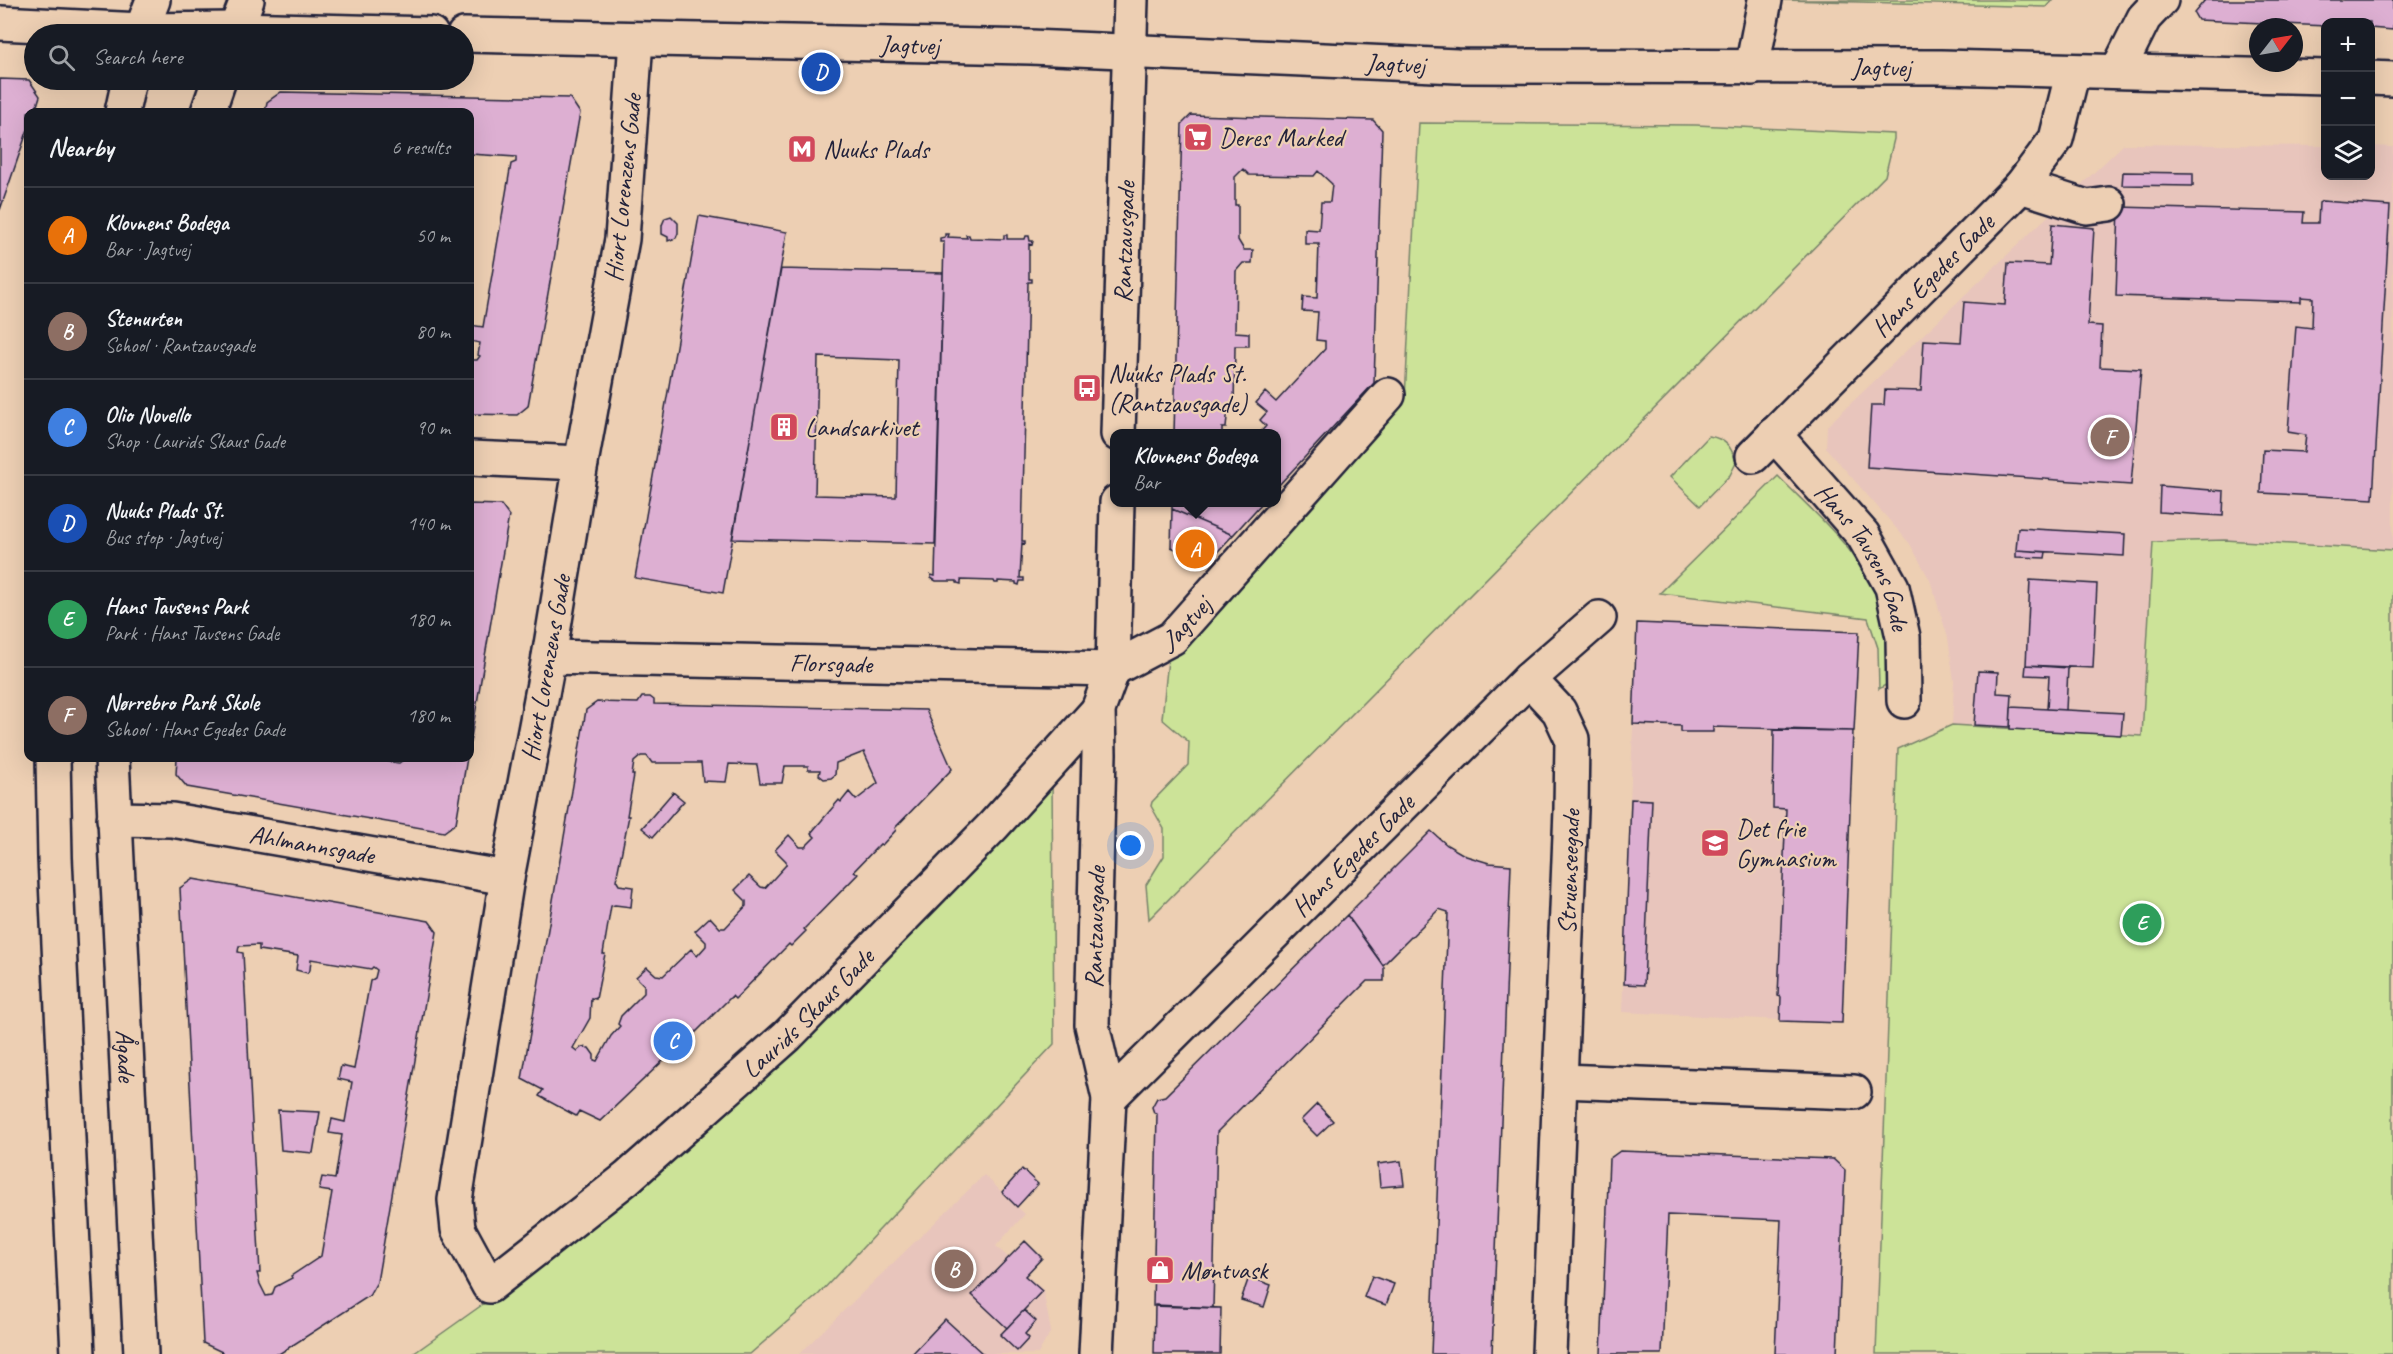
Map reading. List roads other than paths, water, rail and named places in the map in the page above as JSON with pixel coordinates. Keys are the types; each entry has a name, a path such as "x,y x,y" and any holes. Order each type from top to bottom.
{"street":[{"path":"144,24 153,0"},
{"name":"Rantzausgade","path":"1118,429 1131,0"},
{"path":"1752,68 1765,0"},
{"path":"2118,70 2144,18 2161,0"},
{"path":"212,24 239,21 283,24"},
{"path":"0,23 24,25"},
{"name":"Jagtvej","path":"474,35 1129,50 1456,66 1941,67 2321,77"},
{"name":"Hiort Lorenzens Gade","path":"489,1286 458,1228 455,1200 507,878 549,657 581,463 622,239 636,40"},
{"name":"Hans Egedes Gade","path":"1763,445 2021,186 2056,139 2073,71"},
{"path":"2375,78 2393,79"},
{"path":"124,108 127,90"},
{"path":"209,108 216,90"},
{"path":"2021,186 2087,207 2109,204"},
{"name":"Jagtvej","path":"1113,669 1172,638 1388,395"},
{"name":"Hans Tavsens Gade","path":"1763,445 1863,535 1892,587 1903,637 1904,702"},
{"path":"474,458 581,463"},
{"name":"Rantzausgade","path":"1096,1354 1109,1098 1092,1025 1099,754 1098,710 1113,669 1117,507"},
{"name":"Hans Egedes Gade","path":"1109,1098 1529,679 1599,618"},
{"name":"Florsgade","path":"549,657 1113,669"},
{"name":"Struenseegade","path":"1529,679 1559,711 1572,739 1572,810 1549,1354"},
{"name":"Laurids Skaus Gade","path":"489,1286 627,1178 787,1036 993,826 1098,710"},
{"path":"53,762 55,870 78,1354"},
{"name":"Ågade","path":"112,762 141,1354"},
{"name":"Ahlmannsgade","path":"114,819 172,820 507,878"},
{"path":"1561,1081 1854,1092"}],"place":[{"name":"Nuuks Plads St.","path":"821,72"},
{"name":"Deres Marked","path":"1198,137"},
{"name":"Nuuks Plads","path":"802,149"},
{"name":"Nuuks Plads St. (Rantzausgade)","path":"1087,388"},
{"name":"Landsarkivet","path":"784,427"},
{"name":"Nørrebro Park Skole","path":"2110,437"},
{"name":"Klovnens Bodega","path":"1195,549"},
{"name":"Det frie Gymnasium","path":"1715,843"},
{"name":"Hans Tavsens Park","path":"2142,923"},
{"name":"Olio Novello","path":"673,1041"},
{"name":"Stenurten","path":"954,1269"},
{"name":"Møntvask","path":"1160,1270"}]}
